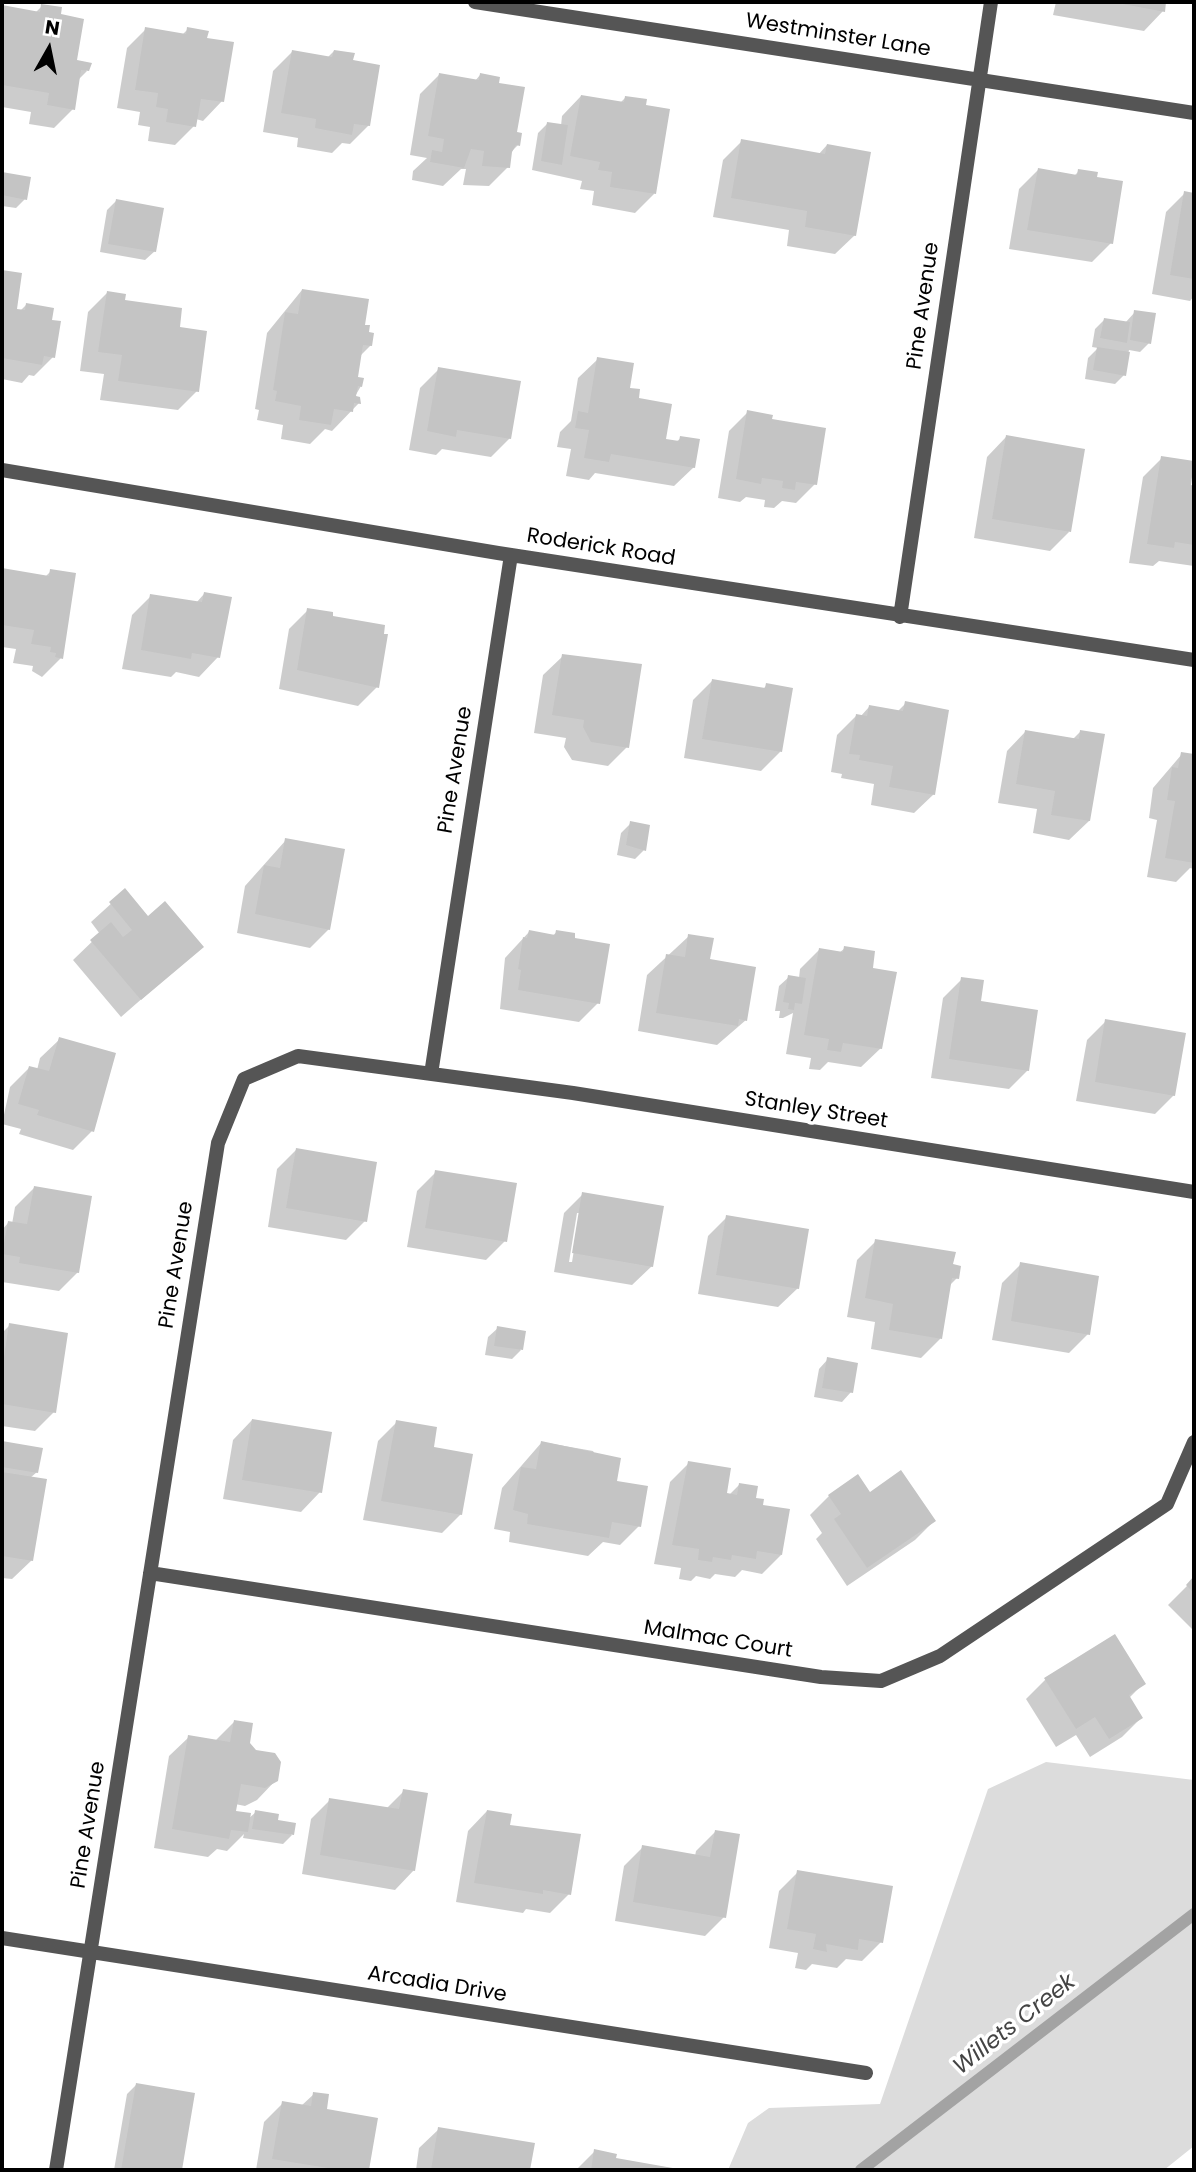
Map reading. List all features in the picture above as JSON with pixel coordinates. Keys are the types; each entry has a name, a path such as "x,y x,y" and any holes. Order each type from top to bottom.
{"street":[{"name":"Westminster Lane","path":"475,2 1194,113"},
{"name":"Pine Avenue","path":"900,617 991,2"},
{"name":"Roderick Road","path":"2,470 511,555 900,617 1194,660"},
{"name":"Pine Avenue","path":"56,2170 218,1143 244,1079 298,1055 431,1074 511,555"},
{"name":"Stanley Street","path":"431,1074 1122,1178 1194,1192"},
{"name":"Malmac Court","path":"150,1573 821,1677 881,1681 940,1656 1167,1504 1194,1442"},
{"name":"Arcadia Drive","path":"2,1938 866,2073"}],"shaded area":[{"path":"1046,1762 1194,1780 1194,2146 1164,2170 728,2170 748,2123 769,2108 880,2104 988,1789"}],"building":[{"path":"1112,2 1166,2 1165,12"},
{"path":"41,4 62,7 61,14 84,19 77,60 92,63 89,71 81,70 75,110 47,105 49,93 2,85 2,5 40,12"},
{"path":"145,27 186,34 187,27 209,31 207,38 234,42 224,102 201,99 196,127 166,122 168,109 156,107 158,93 135,90"},
{"path":"292,50 332,57 334,50 355,53 353,60 380,65 370,126 354,124 352,135 315,128 316,119 281,113"},
{"path":"439,73 479,80 480,73 500,77 499,83 525,87 517,132 522,133 520,146 516,145 512,152 510,168 482,166 484,151 471,149 464,168 430,162 432,150 442,152 444,139 428,136"},
{"path":"581,95 624,102 625,96 647,99 646,105 670,109 656,194 610,187 612,172 598,170 600,162 570,156"},
{"path":"547,122 568,125 562,165 541,161"},
{"path":"741,139 825,154 827,144 871,152 856,236 805,227 807,211 731,198"},
{"path":"1038,168 1077,175 1078,169 1098,172 1097,177 1123,181 1113,244 1027,230"},
{"path":"2,172 31,177 27,200 2,195"},
{"path":"1184,191 1194,193 1194,279 1170,275"},
{"path":"116,199 164,208 156,252 108,244"},
{"path":"2,270 22,273 17,309 25,310 26,303 54,308 52,320 61,321 55,358 44,356 42,365 2,358"},
{"path":"302,289 369,299 365,325 370,325 369,332 374,333 372,346 363,345 358,377 364,378 362,387 358,386 356,396 360,397 361,404 354,403 353,412 334,409 331,425 299,420 301,406 275,401 277,391 273,390 285,312 298,314"},
{"path":"107,291 126,294 125,300 182,308 180,327 207,331 199,392 118,381 122,355 98,352"},
{"path":"1134,310 1156,313 1151,344 1130,340"},
{"path":"1104,318 1130,322 1127,343 1100,338"},
{"path":"1097,347 1130,352 1126,376 1093,370"},
{"path":"597,357 634,363 630,388 640,389 639,398 672,404 666,439 679,441 680,436 700,439 695,468 611,454 609,462 584,458 589,430 575,428 578,411 588,413"},
{"path":"438,367 521,381 511,439 457,430 456,437 427,431"},
{"path":"747,410 773,415 772,419 826,428 817,485 796,482 795,490 782,488 783,481 762,478 761,484 736,479"},
{"path":"1006,435 1085,449 1071,532 992,519"},
{"path":"1161,456 1194,461 1191,485 1194,486 1194,545 1175,542 1174,548 1147,544"},
{"path":"2,568 49,576 50,569 76,573 63,659 50,652 51,647 31,644 34,630 2,625"},
{"path":"204,592 232,597 220,658 192,653 191,659 141,650 150,594 202,602"},
{"path":"307,608 333,612 333,616 385,625 384,634 388,634 379,688 297,670"},
{"path":"562,654 642,664 629,748 591,742 583,727 584,720 552,715"},
{"path":"712,679 765,688 766,683 793,688 782,752 702,739"},
{"path":"905,701 949,710 935,795 889,787 893,766 859,760 860,755 849,754 856,714 867,716 869,705 903,711"},
{"path":"1025,730 1079,739 1080,730 1105,734 1090,821 1051,815 1055,791 1016,784"},
{"path":"1181,752 1194,754 1194,863 1165,858 1175,801 1167,800 1172,767 1178,768"},
{"path":"630,821 650,825 646,851 626,845"},
{"path":"285,838 345,849 330,930 255,914 264,865 280,868"},
{"path":"125,888 148,916 165,901 204,947 141,1000 90,940 111,922 123,937 132,930 109,902"},
{"path":"529,930 555,935 556,930 575,933 575,938 610,944 600,1004 518,990 523,937 527,938"},
{"path":"688,934 714,938 710,959 756,967 747,1021 739,1019 738,1026 656,1013 666,954 685,957"},
{"path":"844,946 875,951 873,968 897,972 882,1049 843,1043 841,1052 827,1050 829,1039 804,1035 819,948 843,952"},
{"path":"788,975 806,978 802,1004 795,1003 794,1010 788,1009 789,1003 783,1002"},
{"path":"961,977 984,980 981,1001 1038,1010 1029,1071 949,1059"},
{"path":"1105,1019 1186,1033 1175,1096 1095,1082"},
{"path":"59,1037 116,1053 94,1132 37,1115 39,1110 18,1104 29,1066 49,1071"},
{"path":"296,1148 377,1162 367,1222 286,1208"},
{"path":"435,1170 517,1183 507,1242 425,1228"},
{"path":"34,1186 92,1196 79,1273 19,1263 20,1257 2,1254 8,1221 27,1224"},
{"path":"582,1192 664,1206 653,1267 572,1253"},
{"path":"726,1215 809,1229 799,1289 716,1275"},
{"path":"875,1239 956,1252 953,1264 961,1266 959,1279 952,1278 942,1339 889,1330 893,1304 865,1298"},
{"path":"1020,1262 1099,1276 1090,1335 1011,1321"},
{"path":"9,1323 68,1333 56,1413 2,1404 2,1371"},
{"path":"497,1326 526,1331 523,1350 494,1346"},
{"path":"827,1357 858,1363 853,1393 822,1388"},
{"path":"252,1419 332,1432 322,1493 242,1480"},
{"path":"396,1420 437,1427 434,1447 473,1454 462,1515 381,1501"},
{"path":"2,1441 43,1448 38,1473 2,1467"},
{"path":"541,1441 621,1458 617,1481 648,1486 641,1527 612,1522 609,1538 527,1524 528,1514 513,1510 521,1467 536,1469"},
{"path":"688,1461 731,1468 727,1493 737,1495 739,1483 758,1486 756,1498 764,1499 763,1505 790,1509 782,1555 757,1551 756,1559 732,1555 731,1560 713,1557 712,1562 698,1560 699,1549 672,1545"},
{"path":"901,1470 936,1521 867,1568 834,1519 841,1514 828,1495 858,1474 870,1492"},
{"path":"2,1472 47,1479 33,1561 2,1556"},
{"path":"1194,1576 1194,1593 1186,1585"},
{"path":"1115,1634 1146,1684 1129,1695 1143,1718 1109,1739 1095,1717 1076,1729 1044,1678"},
{"path":"234,1720 253,1723 250,1743 256,1750 275,1753 281,1762 278,1781 265,1788 241,1784 236,1811 251,1813 248,1832 231,1830 229,1839 172,1829 188,1735 230,1742"},
{"path":"403,1789 428,1793 415,1871 320,1855 329,1798 399,1809"},
{"path":"255,1810 279,1814 278,1820 296,1823 294,1835 252,1829"},
{"path":"487,1810 512,1814 510,1825 581,1834 571,1895 543,1890 543,1894 474,1883"},
{"path":"715,1830 740,1834 726,1918 633,1902 642,1845 710,1857"},
{"path":"797,1870 893,1886 883,1943 859,1939 858,1950 826,1944 827,1952 813,1949 816,1934 787,1929"},
{"path":"136,2083 195,2093 182,2170 121,2170"},
{"path":"313,2092 329,2094 327,2109 378,2118 369,2170 340,2170 272,2159 282,2101 311,2106"},
{"path":"438,2127 535,2143 530,2170 431,2170"},
{"path":"594,2149 617,2154 616,2158 684,2170 591,2170"}],"waterway":[{"name":"Willets Creek","path":"861,2170 1194,1914"}]}
